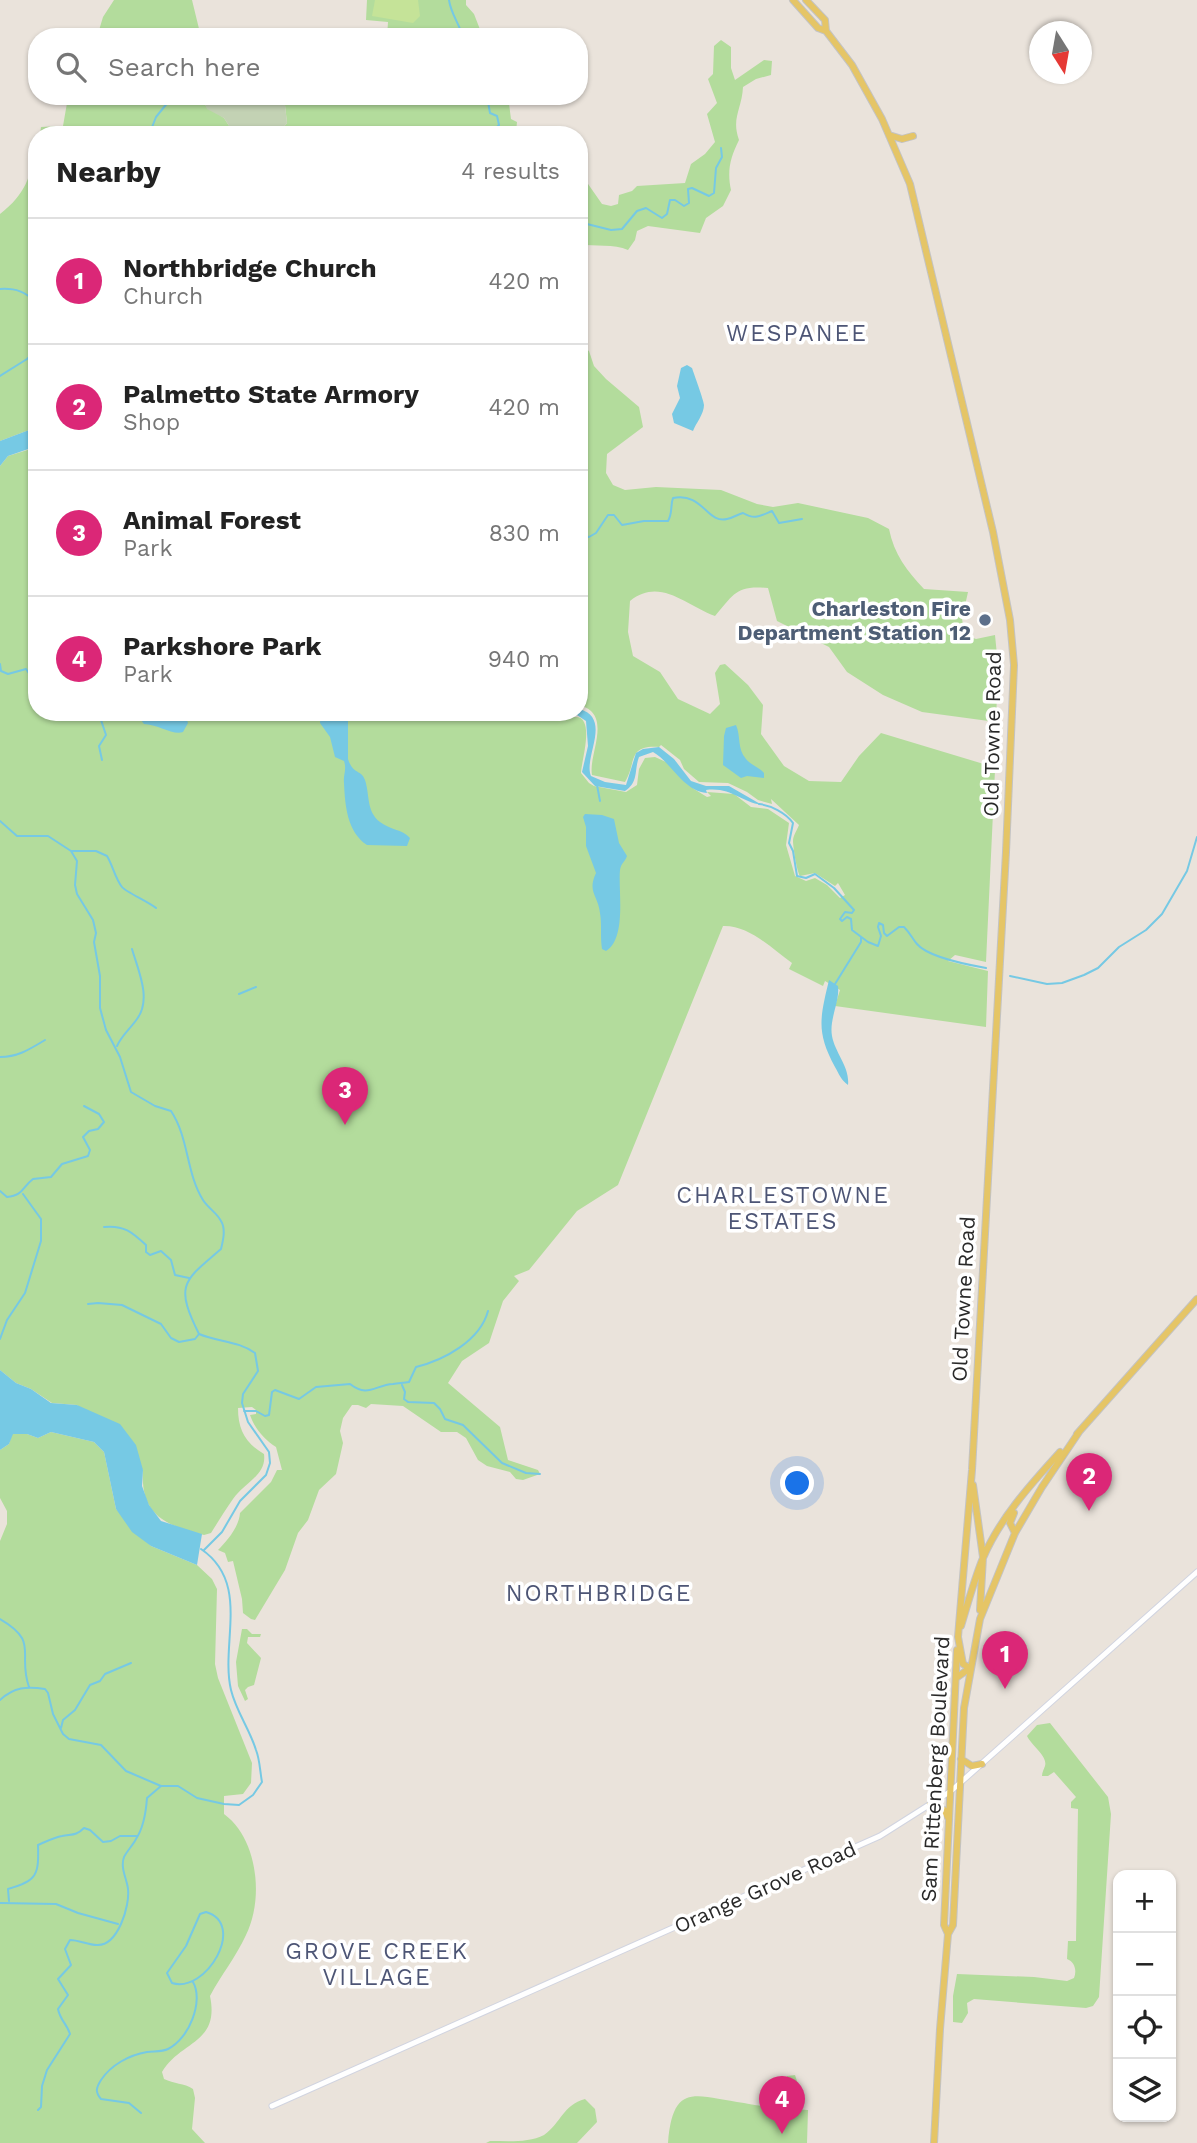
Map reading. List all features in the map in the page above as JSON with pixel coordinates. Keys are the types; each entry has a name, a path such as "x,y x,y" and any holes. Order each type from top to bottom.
{"main road":[{"path":"793,0 818,28 826,31 825,20 806,0"},
{"name":"Old Towne Road","path":"826,31 858,75 889,135 910,184 997,550 1010,620 1014,665 972,1470 958,1637"},
{"path":"889,135 902,139 913,136"},
{"name":"Sam Rittenberg Boulevard","path":"948,1934 944,1924 958,1637 983,1557 1023,1494 1197,1299"},
{"name":"Sam Rittenberg Boulevard","path":"934,2143 948,1934 953,1925 964,1708 970,1668 980,1619 1015,1533 1079,1432"},
{"name":"Old Towne Road","path":"972,1470 983,1557 980,1619"},
{"path":"1015,1533 1011,1527 1011,1518 1023,1494"},
{"path":"958,1637 963,1664 970,1668 956,1678 964,1708"},
{"path":"961,1759 972,1766 982,1764"},
{"path":"930,1805 944,1810 950,1824"}],"street":[{"name":"Orange Grove Road","path":"272,2106 880,1836 951,1791 1197,1572"}],"green space":[{"path":"114,0 192,0 199,28 100,28"},
{"path":"367,0 466,0 466,5 474,14 479,28 388,28 388,22 366,20"},
{"path":"375,0 418,0 420,16 413,23 372,16"},
{"path":"721,40 731,47 731,68 735,80 764,60 772,61 771,75 756,79 743,87 736,119 739,140 729,171 731,190 723,206 706,218 700,233 648,226 637,231 628,250 588,245 588,184 602,204 611,206 618,204 619,195 632,191 637,186 685,183 691,164 715,142 707,114 717,103 708,79 713,74 714,46"},
{"path":"67,105 205,105 224,118 229,126 63,126"},
{"path":"205,105 285,105 287,123 284,126 229,126 224,118 207,109"},
{"path":"285,105 509,105 511,119 517,122 517,126 284,126 287,123"},
{"path":"28,178 28,430 0,441 0,214 16,199"},
{"path":"588,350 594,366 639,407 643,427 607,454 606,473 613,485 625,490 656,487 721,490 757,504 773,507 798,503 868,518 889,529 902,562 924,589 968,592 962,619 965,635 976,639 995,635 998,665 996,722 922,712 883,695 847,672 829,647 777,621 768,588 742,590 715,616 662,592 641,594 630,601 628,632 633,656 660,672 678,699 710,714 720,704 715,673 720,665 725,664 748,685 763,705 761,734 784,766 809,781 841,782 859,756 881,733 987,765 995,770 986,962 955,955 948,961 988,971 986,1027 835,1006 840,990 825,981 823,986 789,969 792,963 751,933 723,926 618,1185 577,1211 529,1270 514,1276 519,1281 503,1301 489,1343 462,1361 448,1383 500,1427 508,1460 538,1470 540,1474 523,1480 516,1479 510,1472 487,1466 478,1460 466,1438 457,1432 441,1432 403,1406 371,1404 366,1408 352,1405 343,1418 340,1431 343,1443 336,1474 319,1490 308,1520 298,1533 285,1570 255,1620 251,1619 243,1613 233,1561 228,1562 225,1553 218,1550 235,1528 240,1513 271,1482 277,1470 282,1470 276,1447 260,1433 252,1420 250,1415 256,1414 256,1410 252,1407 238,1408 238,1416 247,1440 264,1454 262,1468 233,1499 211,1533 204,1535 178,1527 158,1516 146,1498 143,1470 77,1405 52,1403 16,1383 0,1370 0,466 8,456 28,450 28,721 583,721 586,740 581,773 589,783 626,792 637,785 639,769 645,758 655,757 666,762 694,789 707,797 711,796 707,792 734,794 751,807 768,809 789,823 786,845 795,876 806,881 815,878 840,898 845,895 838,883 835,886 815,873 800,876 793,841 799,825 771,799 772,804 758,800 728,783 699,782 684,769 680,760 661,745 637,752 625,782 592,775 597,726 595,717 589,710"},
{"path":"51,1432 94,1442 104,1452 116,1509 151,1546 197,1565 212,1579 217,1589 215,1664 252,1763 251,1783 243,1794 224,1796 224,1814 244,1838 251,1854 256,1887 252,1920 246,1935 210,1996 212,2012 209,2024 204,2033 178,2054 162,2072 164,2079 193,2089 195,2098 192,2129 205,2143 0,2143 0,1541 7,1524 7,1511 0,1498 0,1450 9,1444 12,1434 27,1434 38,1438"},
{"path":"242,1629 247,1629 252,1634 261,1634 260,1637 248,1637 247,1643 261,1658 254,1685 245,1690 248,1699 245,1701 238,1686 236,1662"},
{"path":"1050,1723 1108,1797 1111,1814 1099,1997 1093,2006 1086,2008 974,1999 967,2003 968,2013 962,2023 953,2022 953,1996 957,1974 1067,1981 1075,1975 1074,1964 1067,1959 1068,1941 1076,1941 1078,1809 1071,1808 1071,1802 1076,1797 1054,1772 1042,1776 1044,1758 1027,1736 1037,1725"},
{"path":"795,2075 799,2087 792,2109 808,2110 807,2143 668,2143 675,2109 682,2101 701,2096 766,2105 775,2101 787,2088 787,2076"},
{"path":"585,2099 595,2109 597,2122 577,2143 486,2143 538,2138 550,2130 572,2105"}],"water":[{"path":"687,365 692,368 704,405 693,431 674,423 672,414 680,398 677,386 681,368"},
{"path":"28,430 28,449 8,456 0,466 0,441"},
{"path":"588,714 596,729 591,776 605,782 626,785 636,753 643,749 659,747 674,759 691,781 706,786 729,786 762,805 723,791 699,791 684,782 653,752 639,757 634,780 625,791 595,786 582,772 588,746"},
{"path":"142,721 188,723 183,732 179,733 144,724"},
{"path":"348,721 348,759 365,780 372,813 384,825 407,835 410,838 407,846 367,845 355,833 346,809 344,761 335,757 330,737 320,723"},
{"path":"736,725 743,755 764,773 764,778 741,778 723,765 726,728"},
{"path":"585,814 614,819 619,843 627,856 620,870 617,936 606,951 602,949 600,913 593,889 596,873 586,846"},
{"path":"829,980 838,986 832,1036 847,1072 848,1085 835,1067 822,1034 823,1005"},
{"path":"0,1370 16,1383 31,1389 51,1403 77,1405 120,1424 136,1445 143,1470 142,1486 149,1505 161,1521 202,1534 197,1565 151,1546 132,1532 116,1509 104,1452 94,1442 51,1432 38,1438 27,1434 13,1434 9,1444 0,1450"}],"waterway":[{"path":"449,0 459,28"},
{"path":"152,126 166,105"},
{"path":"489,105 490,113 497,116 498,126"},
{"path":"588,224 611,230 622,229 637,211 646,208 662,218 667,214 670,200 684,206 689,203 688,189 692,188 709,196 714,193 716,168 722,157 721,148"},
{"path":"0,289 20,291 28,296"},
{"path":"0,376 28,358"},
{"path":"588,537 596,533 608,515 614,515 622,525 668,521 673,498 683,497 698,503 720,519 743,513 758,516 772,511 779,523 802,519"},
{"path":"0,664 1,671 8,674 26,669 28,672"},
{"path":"101,721 106,735 99,746 102,760"},
{"path":"597,785 600,801"},
{"path":"759,804 778,810 793,823 789,843 797,876 806,878 815,874 834,888 854,910 852,913 845,912 840,919 851,919 852,930 868,942 878,946 881,936 879,923 883,925 887,936 899,927 904,927 922,949 949,960 986,968"},
{"path":"0,821 17,836 48,836 71,851 77,861 77,894 93,920 96,933 94,942 100,976 100,1008 106,1030 120,1057 131,1092 155,1106 171,1111 181,1132 197,1190 223,1224 221,1249 191,1277 185,1294 199,1334 242,1346 255,1353 258,1371 243,1394 242,1403 248,1422 269,1452 270,1463 266,1475 240,1501 222,1532 204,1550"},
{"path":"1010,976 1047,984 1062,983 1098,968 1119,947 1146,930 1162,914 1187,871 1197,837"},
{"path":"72,851 96,851 107,856 122,887 156,908"},
{"path":"835,984 861,942 861,937"},
{"path":"117,1046 137,1019 143,1003 142,984 132,949"},
{"path":"239,994 256,987"},
{"path":"0,1057 18,1054 45,1040"},
{"path":"0,1191 7,1197 17,1195 33,1179 51,1177 62,1164 88,1156 90,1150 83,1137 89,1131 98,1129 104,1122 99,1114 84,1106"},
{"path":"0,1339 7,1320 25,1293 41,1241 41,1219 23,1194"},
{"path":"104,1227 122,1228 132,1233 146,1245 146,1252 150,1255 161,1251 171,1260 175,1275 189,1278"},
{"path":"88,1304 122,1305 161,1324 171,1338 179,1342 195,1339 199,1334"},
{"path":"244,1411 269,1415 272,1392 275,1390 299,1399 316,1387 350,1384 367,1390 409,1382 416,1367 438,1360 469,1340 484,1322 488,1311"},
{"path":"402,1385 404,1399 408,1402 434,1403 445,1419 463,1425 502,1463 526,1473 540,1474"},
{"path":"38,2110 41,2107 42,2086 47,2070 70,2034 58,2009 68,1995 58,1979 71,1965 65,1949 70,1940 94,1945 104,1944 117,1932 125,1914 128,1896 123,1861 141,1829 147,1798 161,1786 178,1786 197,1798 239,1805 253,1795 262,1782 257,1754 231,1690 230,1596 216,1563 201,1549"},
{"path":"0,1619 12,1627 24,1642 29,1687"},
{"path":"61,1728 63,1720 75,1710 90,1685 100,1681 105,1674 131,1663"},
{"path":"0,1700 21,1688 45,1689 63,1734 69,1739 101,1745 126,1771 161,1786"},
{"path":"9,1901 8,1889 25,1883 37,1870 38,1845 56,1837 76,1834 84,1828 103,1842 120,1836 137,1836"},
{"path":"0,1903 56,1904 118,1924"},
{"path":"206,1912 218,1919 223,1930 217,1956 209,1969 197,1978 185,1984 172,1983 167,1973 186,1946 200,1914 206,1912"},
{"path":"141,2113 129,2103 101,2099 97,2092 98,2085 110,2070 127,2058 140,2053 166,2050 176,2044 193,2019 197,1999 193,1982"}],"place":[{"name":"Charleston Fire Department Station 12","path":"985,620"},
{"name":"Animal Forest","path":"345,1125"},
{"name":"Palmetto State Armory","path":"1089,1511"},
{"name":"Northbridge Church","path":"1005,1689"},
{"name":"Parkshore Park","path":"782,2134"}],"district":[{"name":"WESPANEE","path":"797,333"},
{"name":"CHARLESTOWNE ESTATES","path":"783,1208"},
{"name":"NORTHBRIDGE","path":"599,1593"},
{"name":"GROVE CREEK VILLAGE","path":"377,1964"}]}
